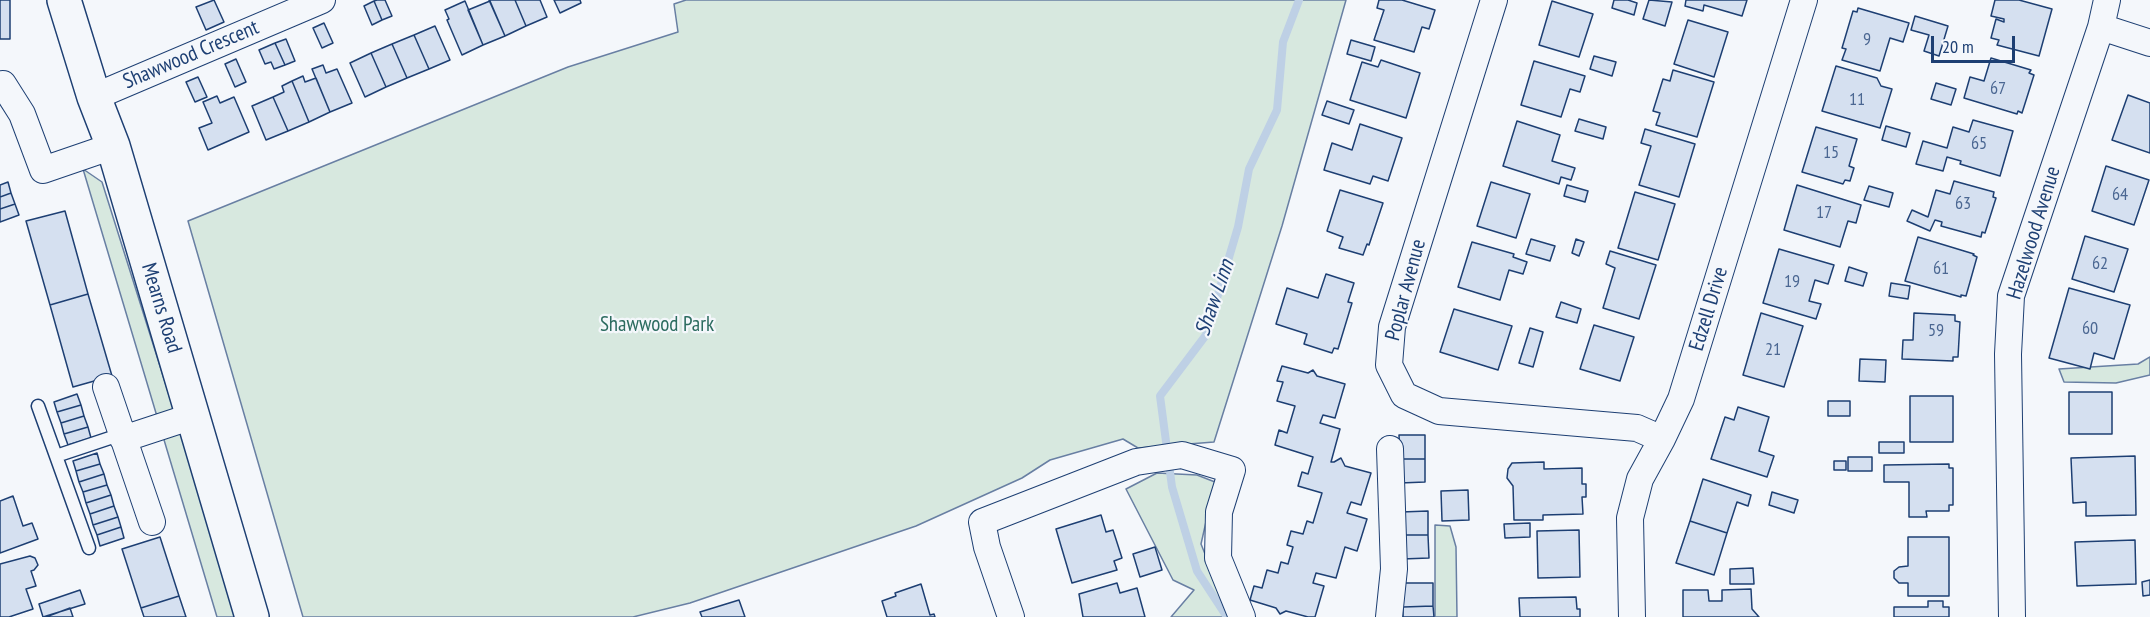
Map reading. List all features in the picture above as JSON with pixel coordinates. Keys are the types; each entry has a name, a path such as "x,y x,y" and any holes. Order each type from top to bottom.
{"street":[{"name":"Mearns Road","path":"64,0 94,97 113,146 252,617"},
{"name":"Shawwood Crescent","path":"94,97 322,0"},
{"name":"Poplar Avenue","path":"1494,0 1392,327 1389,365 1404,395 1438,411 1637,428 1662,439"},
{"name":"Edzell Drive","path":"1632,617 1630,518 1640,479 1681,399 1804,0"},
{"name":"Hazelwood Avenue","path":"2012,617 2008,354 2011,296 2101,27 2107,0"},
{"path":"2101,27 2150,43"},
{"path":"1,83 21,114 43,170 113,146"},
{"path":"106,387 152,522"},
{"path":"123,436 193,416"},
{"path":"1389,617 1394,569 1390,449"},
{"path":"1011,617 987,546 982,522 1136,462 1182,455 1232,470 1219,512 1218,558 1242,617"}],"lane":[{"path":"38,406 89,548"},
{"path":"56,456 123,436"}],"green space":[{"name":"Shawwood Park","path":"686,0 1346,0 1282,226 1214,442 1138,448 1123,439 1050,460 1022,478 916,526 690,603 633,617 303,617 188,221 568,67 678,32 674,4"},
{"path":"83,169 102,182 239,617 217,617"},
{"path":"2150,357 2150,375 2116,383 2064,382 2059,369 2138,364"},
{"path":"1157,473 1197,475 1215,482 1201,544 1220,591 1236,617 1171,617 1194,590 1173,580 1126,489"},
{"path":"1435,525 1450,526 1456,547 1457,617 1435,617"}],"building":[{"path":"0,0 10,0 10,39 0,39"},
{"path":"214,0 224,22 206,30 196,7"},
{"path":"385,0 392,16 382,20 374,1"},
{"path":"489,0 515,0 526,26 505,36"},
{"path":"515,0 540,0 547,17 526,26"},
{"path":"554,0 580,0 581,3 560,13"},
{"path":"1379,0 1402,0 1435,10 1429,29 1422,27 1414,52 1374,40 1384,10 1377,8"},
{"path":"1614,0 1628,0 1637,3 1634,15 1612,8"},
{"path":"1649,0 1672,2 1665,26 1643,19"},
{"path":"1686,0 1747,0 1742,16 1704,5 1703,11 1685,6"},
{"path":"1995,0 2019,0 2052,9 2039,56 1997,45 1999,40 1991,38 1996,19 2004,22 2004,19 1991,16"},
{"path":"374,1 382,20 372,25 364,6"},
{"path":"465,1 483,45 462,55 445,10"},
{"path":"490,1 505,36 483,45 468,10"},
{"path":"1552,1 1593,14 1579,57 1539,45"},
{"path":"1858,8 1909,23 1903,42 1890,38 1880,71 1842,60 1846,49 1842,48 1853,11 1857,12"},
{"path":"1915,16 1948,26 1939,56 1924,51 1929,35 1911,30"},
{"path":"1688,20 1728,32 1714,77 1674,64"},
{"path":"324,23 333,43 322,48 313,28"},
{"path":"435,26 450,60 429,69 414,35"},
{"path":"414,35 429,69 407,78 392,44"},
{"path":"286,39 295,61 285,65 275,43"},
{"path":"1351,40 1375,47 1371,61 1347,54"},
{"path":"275,43 285,65 274,69 271,62 265,64 259,50"},
{"path":"392,44 407,78 386,87 371,53"},
{"path":"371,53 386,87 365,97 350,63"},
{"path":"1594,56 1616,62 1612,76 1590,69"},
{"path":"1991,58 2031,70 2029,73 2034,75 2022,113 2018,111 2017,114 1964,98 1970,77 1984,81"},
{"path":"236,59 246,82 235,87 225,64"},
{"path":"1381,60 1420,73 1406,118 1350,100 1362,62 1378,67"},
{"path":"1534,61 1585,76 1580,92 1570,89 1561,117 1521,105"},
{"path":"323,65 326,73 337,69 352,103 330,112 312,69"},
{"path":"1836,66 1877,78 1881,86 1892,89 1880,128 1822,111"},
{"path":"1673,70 1714,82 1697,137 1656,125 1660,113 1653,111 1663,79 1670,81"},
{"path":"303,76 305,82 316,78 330,112 309,122 292,81"},
{"path":"198,77 207,97 195,102 186,82"},
{"path":"292,81 309,122 288,131 273,97 284,92 282,86"},
{"path":"1936,83 1956,89 1951,105 1931,99"},
{"path":"2128,95 2150,103 2150,153 2112,140"},
{"path":"217,96 220,103 234,97 249,132 208,150 199,128 212,123 203,102"},
{"path":"273,97 288,131 266,140 252,106"},
{"path":"1327,101 1354,110 1349,124 1322,115"},
{"path":"1579,119 1606,127 1603,139 1575,131"},
{"path":"1973,120 2013,131 2000,176 1960,164 1961,161 1947,157 1943,171 1916,164 1923,141 1947,148 1953,127 1969,132"},
{"path":"1517,121 1560,135 1552,161 1575,168 1571,180 1561,177 1559,184 1503,166"},
{"path":"1360,124 1402,138 1388,181 1373,176 1370,184 1324,170 1332,143 1352,150"},
{"path":"1886,126 1910,133 1906,147 1882,140"},
{"path":"1816,127 1857,139 1849,166 1854,168 1850,181 1845,180 1843,184 1802,172"},
{"path":"1645,129 1695,144 1679,197 1639,185 1651,146 1641,143"},
{"path":"2106,166 2149,180 2134,225 2092,211"},
{"path":"1954,181 1994,192 1993,197 1996,198 1985,233 1982,232 1981,237 1941,226 1942,222 1935,220 1930,231 1907,221 1912,210 1928,217 1936,190 1950,194"},
{"path":"8,182 11,193 0,197 0,185"},
{"path":"1491,182 1530,194 1516,238 1477,226"},
{"path":"1567,185 1588,191 1585,202 1564,196"},
{"path":"1797,185 1861,205 1856,223 1848,221 1840,247 1784,230"},
{"path":"1869,186 1893,193 1889,207 1864,200"},
{"path":"1340,190 1383,203 1369,245 1367,244 1363,255 1339,248 1343,237 1327,231"},
{"path":"1635,192 1675,204 1658,260 1618,248"},
{"path":"11,193 15,204 0,209 0,197"},
{"path":"15,204 19,215 0,222 0,209"},
{"path":"65,211 88,294 50,305 26,221"},
{"path":"2085,236 2128,249 2114,292 2072,279"},
{"path":"1918,237 1974,254 1977,257 1966,296 1961,295 1961,297 1905,281"},
{"path":"1531,239 1555,246 1550,261 1526,254"},
{"path":"1576,239 1584,242 1579,256 1572,253"},
{"path":"1472,242 1514,254 1513,257 1527,262 1523,274 1509,270 1500,300 1458,287"},
{"path":"1779,249 1834,265 1828,284 1815,280 1809,301 1821,304 1816,319 1763,303"},
{"path":"1610,251 1656,265 1639,319 1603,308 1615,268 1606,264"},
{"path":"1849,267 1867,273 1863,286 1845,281"},
{"path":"1326,274 1354,283 1348,302 1352,303 1338,349 1334,348 1332,353 1304,344 1307,334 1276,324 1287,288 1318,298"},
{"path":"1891,283 1910,286 1908,299 1889,296"},
{"path":"2069,288 2130,305 2114,359 2094,353 2090,369 2049,358"},
{"path":"88,294 112,376 73,387 50,305"},
{"path":"1561,302 1581,309 1577,323 1556,317"},
{"path":"1454,309 1512,326 1498,370 1440,352"},
{"path":"1761,313 1803,326 1784,387 1743,375"},
{"path":"1914,313 1955,315 1955,321 1960,322 1958,357 1953,357 1953,361 1902,359 1903,340 1913,340"},
{"path":"1594,325 1634,337 1620,381 1580,369"},
{"path":"1530,328 1543,332 1533,367 1519,363"},
{"path":"1860,359 1886,360 1885,382 1859,381"},
{"path":"1282,366 1308,373 1313,370 1317,376 1345,384 1335,418 1323,415 1320,423 1340,429 1331,462 1341,458 1345,466 1371,473 1361,505 1351,502 1347,513 1367,519 1357,551 1345,547 1336,578 1316,573 1313,583 1324,586 1315,617 1286,611 1280,614 1276,608 1250,600 1254,586 1262,588 1267,570 1278,573 1281,562 1288,564 1293,547 1287,545 1291,531 1303,534 1307,521 1313,523 1322,493 1298,486 1302,472 1308,474 1313,457 1275,445 1279,430 1287,433 1295,406 1277,401 1283,382 1277,381"},
{"path":"2069,392 2112,392 2112,434 2069,434"},
{"path":"77,394 81,405 57,412 54,402"},
{"path":"1910,396 1953,396 1953,442 1910,442"},
{"path":"1828,401 1850,401 1850,416 1828,416"},
{"path":"81,405 84,416 61,423 57,412"},
{"path":"1738,407 1769,417 1759,451 1774,456 1767,477 1711,459 1725,417 1734,420"},
{"path":"84,416 88,427 64,434 61,423"},
{"path":"88,427 91,438 68,445 64,434"},
{"path":"1399,435 1425,435 1425,459 1400,459"},
{"path":"1879,442 1904,442 1904,453 1879,453"},
{"path":"97,453 100,464 76,471 73,461"},
{"path":"2135,456 2136,515 2086,516 2086,502 2073,503 2071,458"},
{"path":"1848,457 1872,457 1872,471 1848,471"},
{"path":"1400,459 1425,459 1425,482 1400,483"},
{"path":"1834,461 1846,461 1846,470 1834,470"},
{"path":"1544,462 1544,469 1582,468 1582,484 1586,484 1586,497 1582,497 1583,514 1543,515 1543,520 1514,520 1513,486 1507,478 1508,469 1512,463"},
{"path":"100,464 104,474 79,482 76,471"},
{"path":"1949,464 1949,468 1953,468 1953,505 1949,505 1949,511 1926,511 1927,517 1909,517 1909,482 1884,482 1884,465"},
{"path":"104,474 107,485 83,492 79,482"},
{"path":"1703,479 1751,495 1748,506 1737,502 1727,533 1690,521"},
{"path":"107,485 111,495 86,503 83,492"},
{"path":"1468,490 1469,520 1442,521 1441,491"},
{"path":"1772,492 1798,500 1794,513 1769,505"},
{"path":"111,495 114,506 90,514 86,503"},
{"path":"13,496 23,526 32,523 38,539 0,553 0,501"},
{"path":"114,506 118,517 93,525 90,514"},
{"path":"1428,511 1428,535 1401,535 1401,512"},
{"path":"1101,515 1106,532 1113,530 1122,558 1114,561 1117,570 1072,583 1056,529"},
{"path":"118,517 121,527 97,535 93,525"},
{"path":"1690,521 1727,533 1714,575 1676,563"},
{"path":"1530,523 1530,537 1505,538 1504,524"},
{"path":"121,527 124,538 100,546 97,535"},
{"path":"1579,530 1580,577 1538,578 1537,531"},
{"path":"1401,535 1428,535 1429,558 1402,559"},
{"path":"160,537 179,596 141,608 122,549"},
{"path":"1908,537 1949,537 1949,596 1908,596 1908,583 1899,583 1894,578 1894,571 1899,567 1908,566"},
{"path":"2135,540 2136,584 2077,586 2075,542"},
{"path":"1155,547 1162,570 1140,577 1133,554"},
{"path":"30,556 35,558 38,565 31,571 36,586 26,589 33,609 9,617 0,617 0,564"},
{"path":"1753,568 1754,584 1730,584 1730,569"},
{"path":"2150,580 2150,595 2143,596 2142,582"},
{"path":"1117,583 1120,593 1137,588 1145,617 1083,617 1079,594"},
{"path":"1402,583 1433,583 1433,606 1403,607"},
{"path":"921,584 930,615 934,614 935,617 887,617 882,601 896,596 895,593"},
{"path":"1751,589 1752,609 1759,617 1683,617 1683,590 1708,590 1709,601 1722,601 1722,590"},
{"path":"80,590 85,604 43,617 39,604"},
{"path":"179,596 186,617 144,617 141,608"},
{"path":"1576,597 1580,617 1520,617 1519,598"},
{"path":"739,600 745,617 702,617 700,612"},
{"path":"1928,601 1943,601 1943,607 1949,607 1949,617 1894,617 1894,607 1928,607"},
{"path":"1433,606 1434,617 1403,617 1403,607"},
{"path":"70,608 73,617 46,617"}],"waterway":[{"name":"Shaw Linn","path":"1227,617 1197,571 1172,487 1160,396 1206,335 1238,227 1249,169 1277,110 1283,42 1299,0"}]}
